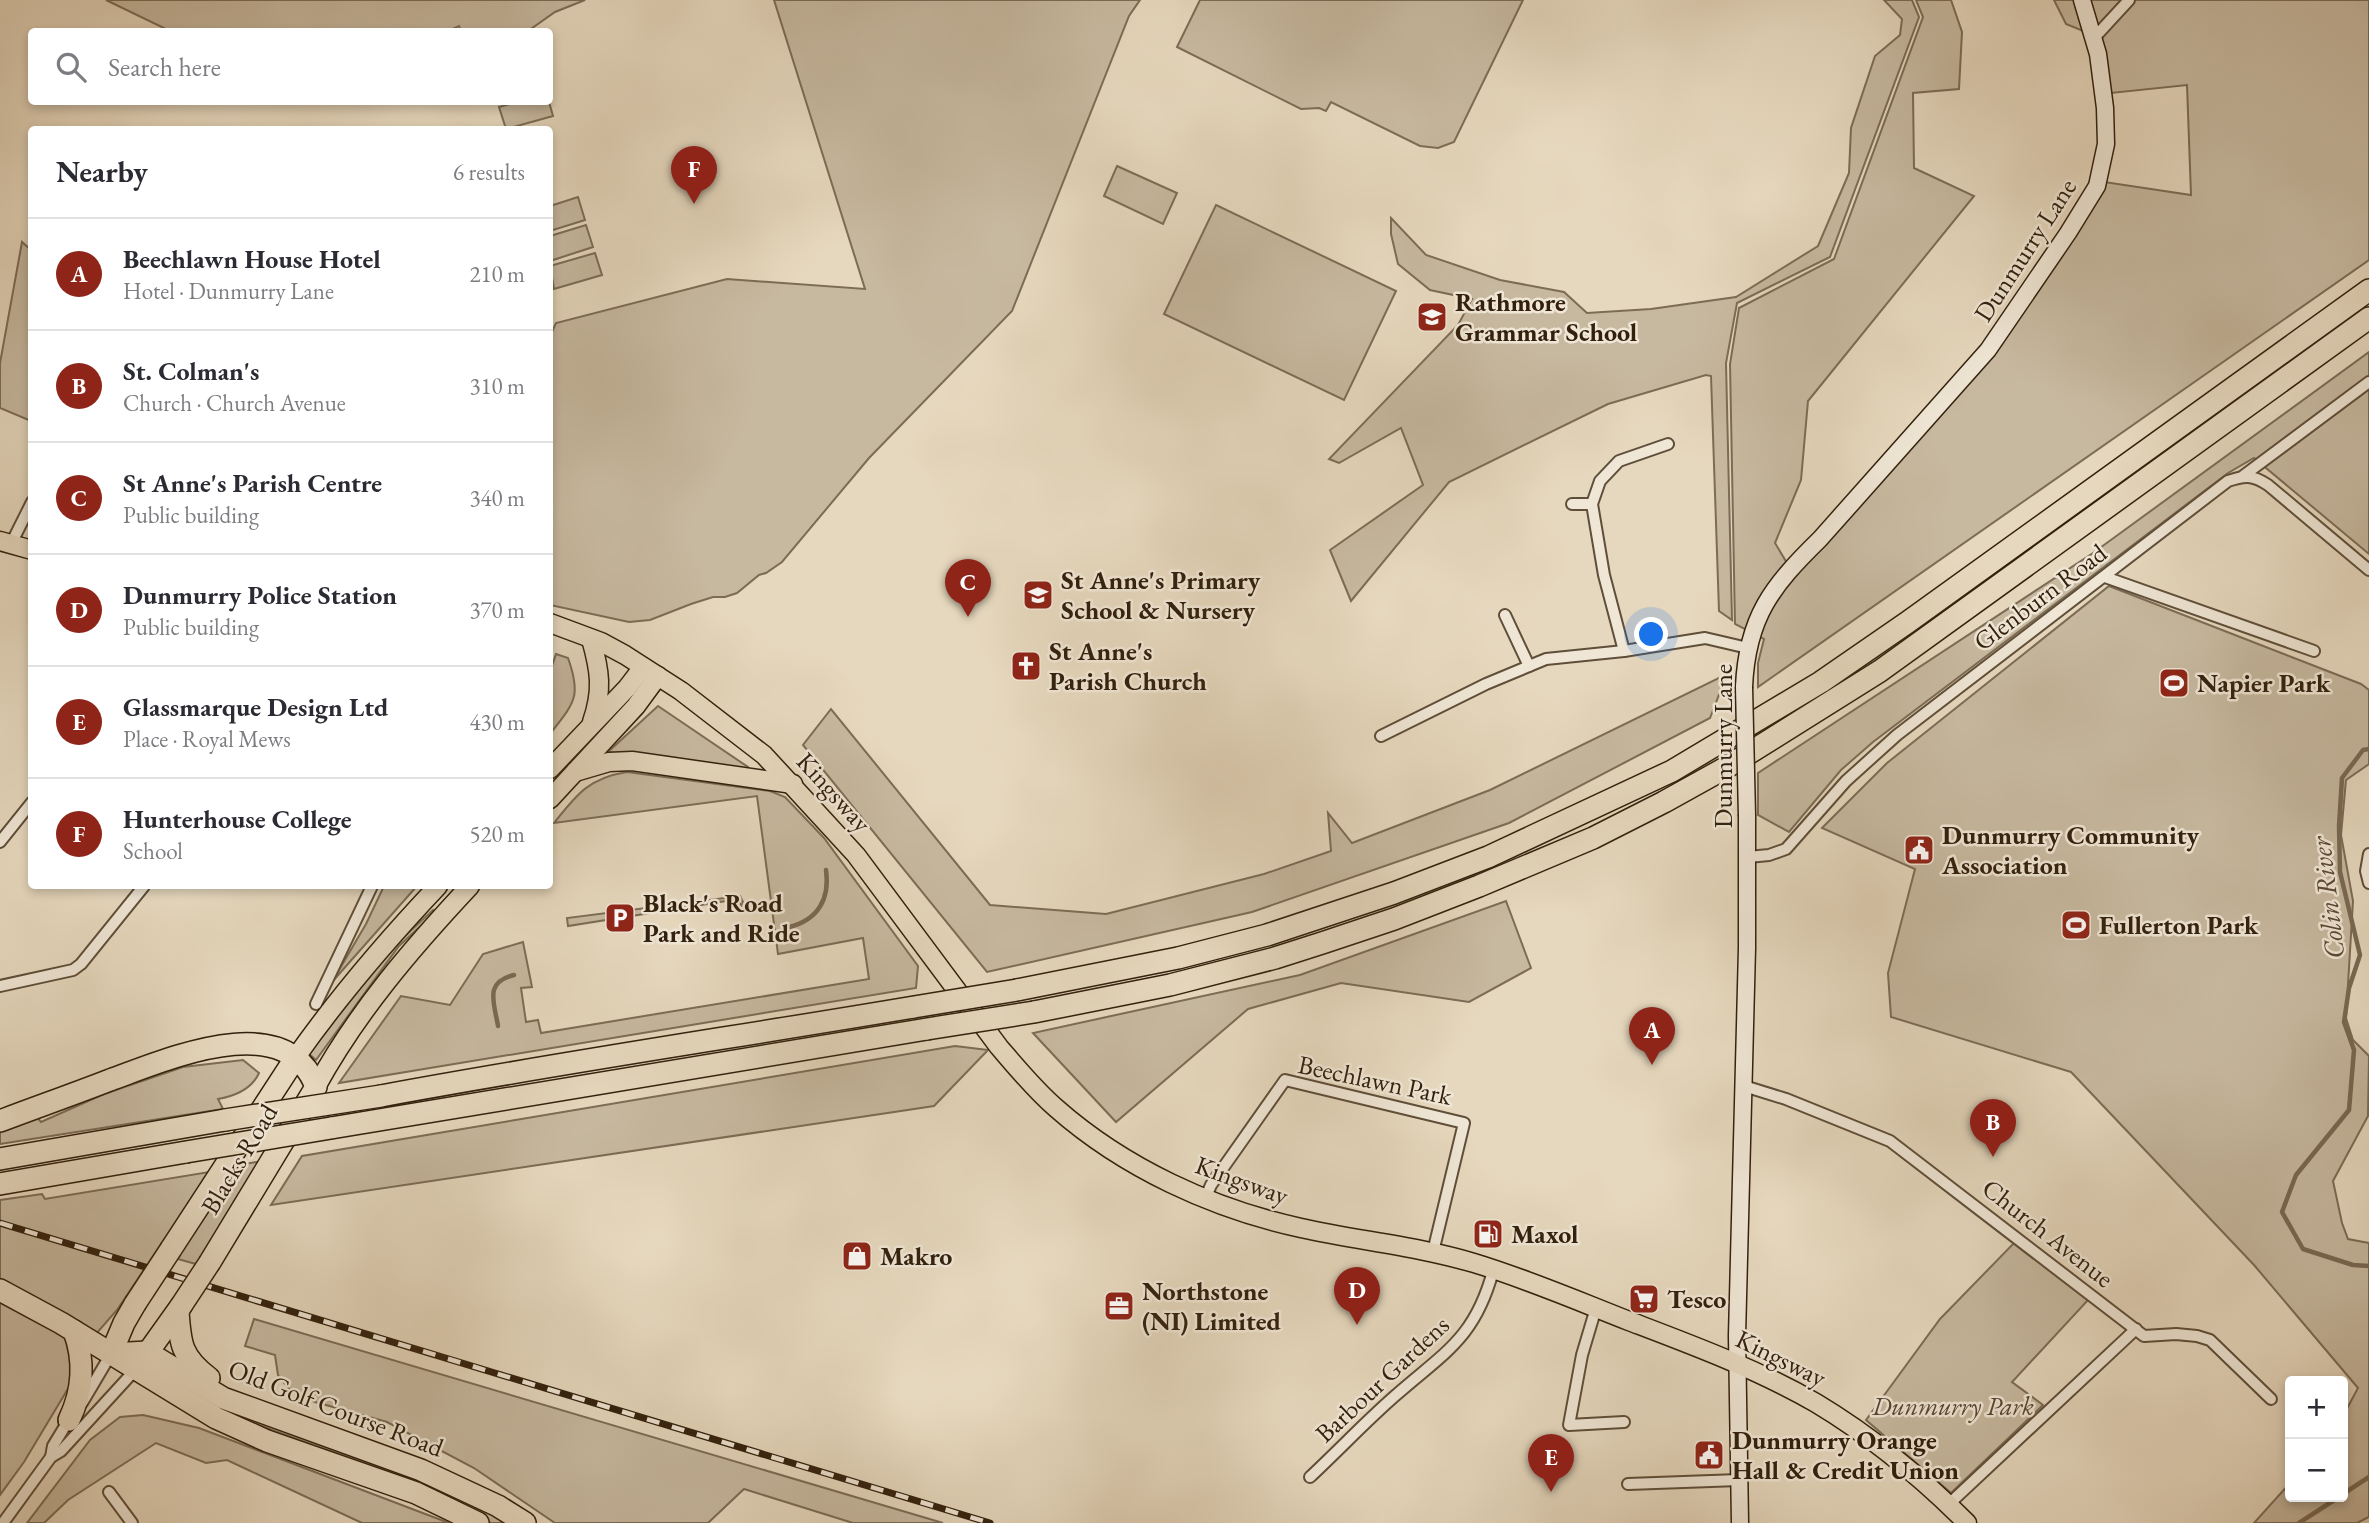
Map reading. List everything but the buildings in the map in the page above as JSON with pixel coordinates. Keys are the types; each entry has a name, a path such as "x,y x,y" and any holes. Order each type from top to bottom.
{"highway":[{"path":"0,1159 381,1096 540,1066 706,1042 1017,990 1178,958 1267,935 1488,857 1672,771 1821,682 2369,290"},
{"path":"0,1184 1034,1012 1170,985 1275,958 1394,919 1592,838 1727,767 1880,671 2369,318"},
{"path":"0,1121 152,1065 204,1048 226,1045 262,1045 279,1049 296,1057 309,1072 316,1087"},
{"name":"Blacks Road","path":"111,1354 135,1304 296,1057"},
{"name":"Blacks Road","path":"141,1361 210,1262 316,1087"},
{"name":"Old Golf Course Road","path":"0,1290 111,1354 141,1361 272,1418 421,1470 488,1501 525,1523"},
{"path":"179,1308 181,1344 188,1360 229,1393 272,1418"},
{"path":"69,1420 77,1404 82,1376 79,1346 74,1331"},
{"name":"Old Golf Course Road","path":"141,1361 216,1419 267,1441 416,1493 478,1523"}],"main road":[{"path":"6,542 28,549"},
{"name":"Kingsway","path":"553,624 612,648 651,671 764,755 856,855 999,1047 1053,1106 1094,1138 1205,1199 1297,1228 1433,1252 1596,1308 1737,1364 1814,1402 1845,1421 1880,1446 1958,1517"},
{"path":"591,639 600,681 599,699 591,725"},
{"path":"553,766 626,688 651,671"},
{"path":"553,796 636,706 651,671"},
{"path":"575,772 609,762 632,761 793,784"},
{"name":"Blacks Road","path":"296,1057 368,963 435,889"},
{"name":"Blacks Road","path":"316,1087 370,1000 467,889"}],"street":[{"name":"Dunmurry Lane","path":"1740,1523 1737,1364 1748,857 1744,687 1748,648 1760,614 1790,568 1820,539 1988,350 2097,186 2104,164 2107,134 2103,87 2094,38 2082,0"},
{"path":"2094,38 2129,0"},
{"name":"Glenburn Road","path":"1748,857 1769,855 1786,849 1846,781 1887,743 2228,481 2243,476 2369,382"},
{"path":"1624,651 1604,575 1592,504 1600,481 1619,461 1668,444"},
{"path":"2243,476 2254,476 2268,485 2369,570"},
{"path":"1572,504 1592,504"},
{"path":"6,542 28,508"},
{"path":"2105,577 2314,652"},
{"path":"1505,615 1529,666"},
{"path":"1381,736 1486,684 1546,659 1624,651 1705,638 1748,648"},
{"path":"0,842 28,807"},
{"path":"2369,854 2366,871 2369,883"},
{"path":"0,986 74,970 142,889"},
{"path":"316,1004 371,889"},
{"name":"Beechlawn Park","path":"1205,1199 1211,1185 1285,1080 1298,1083 1464,1123 1433,1252"},
{"name":"Church Avenue","path":"1744,1086 1786,1099 1890,1141 2144,1336 2175,1334 2210,1340 2271,1399"},
{"name":"Barbour Gardens","path":"1310,1477 1395,1395 1462,1338 1477,1315 1493,1271"},
{"path":"1596,1308 1582,1354 1569,1425 1624,1422"},
{"path":"1958,1517 2136,1329"},
{"name":"Blacks Road","path":"51,1457 52,1446 82,1404 111,1354"},
{"name":"Blacks Road","path":"3,1523 51,1457 61,1451 141,1361"},
{"path":"1628,1484 1739,1480"},
{"path":"109,1492 132,1523"}],"green space":[{"path":"106,0 585,0 555,12 532,28 164,28"},
{"path":"774,0 1140,0 1129,16 1012,311 869,458 782,562 759,575 737,593 713,597 650,620 629,622 553,606 553,330 556,323 727,279 865,289"},
{"path":"1200,0 1523,0 1454,142 1438,148 1420,146 1331,102 1326,111 1319,108 1301,109 1177,47"},
{"path":"1884,0 1912,0 1919,17 1830,257 1737,303 1726,363 1732,620 1719,611 1711,376 1706,375 1608,404 1449,482 1351,601 1330,550 1423,485 1401,428 1339,463 1329,459 1458,325 1472,299 1430,290 1398,264 1391,234 1391,218 1426,255 1500,280 1564,292 1587,313 1651,309 1736,297 1818,246 1849,173 1851,128 1875,56 1900,35 1902,19"},
{"path":"1916,0 1951,0 1962,32 1959,89 1913,93 1914,168 1974,196 1808,401 1801,480 1775,543 1790,568 1988,350 2098,181 2191,195 2187,85 2111,93 2098,37 2066,24 2054,0 2369,0 2369,260 1758,687 1758,663 1764,639 1735,624 1730,364 1739,308 1834,259 1923,17"},
{"path":"550,105 553,116 517,126 505,126 499,107"},
{"path":"1117,166 1177,193 1163,224 1104,196"},
{"path":"578,197 585,220 553,230 553,205"},
{"path":"1216,205 1396,291 1344,400 1164,314"},
{"path":"586,225 593,247 553,260 553,235"},
{"path":"22,242 28,247 28,420 0,408 0,363"},
{"path":"595,253 602,275 554,289 553,265"},
{"path":"2369,352 2369,554 2254,458 2228,473 1873,742 1841,770 1789,832 1758,815 1758,773 2093,553"},
{"path":"2109,586 2361,684 2369,690 2369,764 2346,780 2341,835 2353,901 2346,1018 2353,1040 2369,1056 2368,1116 2333,1181 2348,1239 2369,1243 2369,1517 2357,1523 2254,1523 2285,1489 2285,1502 2348,1502 2348,1407 2358,1388 2254,1265 2071,1072 1891,1017 1888,973 1915,869 1822,828 1887,763"},
{"path":"556,654 568,658 575,691 570,707 553,730 553,663"},
{"path":"1727,674 1710,718 1509,823 1252,912 987,972 803,745 831,709 990,905 1106,914 1264,874 1331,851 1328,813 1352,843 1490,790"},
{"path":"658,706 748,767 749,770 608,752"},
{"path":"627,772 770,791 785,797 824,838 918,966 916,988 339,1083 401,996 450,1005 483,954 523,942 532,987 521,988 526,1022 538,1020 541,1033 869,979 863,938 778,954 757,796 554,823 593,783"},
{"path":"383,889 414,889 332,982 366,924"},
{"path":"740,896 743,902 741,907 739,899 568,926 567,918"},
{"path":"1506,901 1531,968 1469,1002 1341,983 1248,1009 1116,1122 1033,1033 1300,975"},
{"path":"433,910 435,913 399,946 316,1060 308,1053 395,945"},
{"path":"955,1046 988,1050 934,1106 271,1205 302,1156"},
{"path":"243,1060 259,1073 242,1091 218,1099 223,1109 0,1144 0,1129 36,1116 41,1122 104,1094 183,1067"},
{"path":"262,1161 196,1264 174,1258 234,1166"},
{"path":"209,1172 117,1310 95,1335 69,1387 24,1462 0,1495 0,1200 42,1194 45,1199"},
{"name":"Dunmurry Park","path":"2014,1243 2089,1299 2012,1382 2043,1405 1951,1493 1866,1420 1940,1319"},
{"path":"254,1319 943,1523 853,1523 744,1489 708,1523 555,1523 474,1468 387,1422 315,1402 289,1389 278,1375 275,1355 245,1346"},
{"path":"201,1397 429,1483 509,1523 491,1523 453,1500 397,1475 250,1422"},
{"path":"143,1415 199,1428 449,1523 362,1523 227,1460 206,1463 156,1443 68,1500 44,1523 27,1523 90,1440 120,1417"}],"waterway":[{"name":"Colin River","path":"2369,749 2363,750 2342,778 2339,826 2340,872 2360,955 2349,988 2344,1022 2354,1050 2349,1110 2296,1175 2282,1212 2303,1249 2353,1265 2369,1266"},
{"path":"789,927 808,919 820,907 826,890 826,870"},
{"path":"498,1026 493,994 498,983 514,975"},
{"name":"Colin River","path":"2348,1491 2369,1477"},
{"name":"Colin River","path":"2299,1523 2331,1502"}],"railway":[{"path":"0,1223 990,1523"}],"place":[{"name":"Hunterhouse College","path":"694,204"},
{"name":"Rathmore Grammar School","path":"1432,317"},
{"name":"St Anne's Primary School & Nursery","path":"1038,595"},
{"name":"St Anne's Parish Centre","path":"968,617"},
{"name":"St Anne's Parish Church","path":"1026,666"},
{"name":"Napier Park","path":"2174,683"},
{"name":"Dunmurry Community Association","path":"1919,850"},
{"name":"Black's Road Park and Ride","path":"620,918"},
{"name":"Fullerton Park","path":"2076,925"},
{"name":"Beechlawn House Hotel","path":"1652,1065"},
{"name":"St. Colman's","path":"1993,1157"},
{"name":"Maxol","path":"1488,1234"},
{"name":"Makro","path":"857,1256"},
{"name":"Tesco","path":"1644,1299"},
{"name":"Northstone (NI) Limited","path":"1119,1306"},
{"name":"Dunmurry Police Station","path":"1357,1325"},
{"name":"Dunmurry Orange Hall & Credit Union","path":"1709,1455"},
{"name":"Glassmarque Design Ltd","path":"1551,1492"}]}
